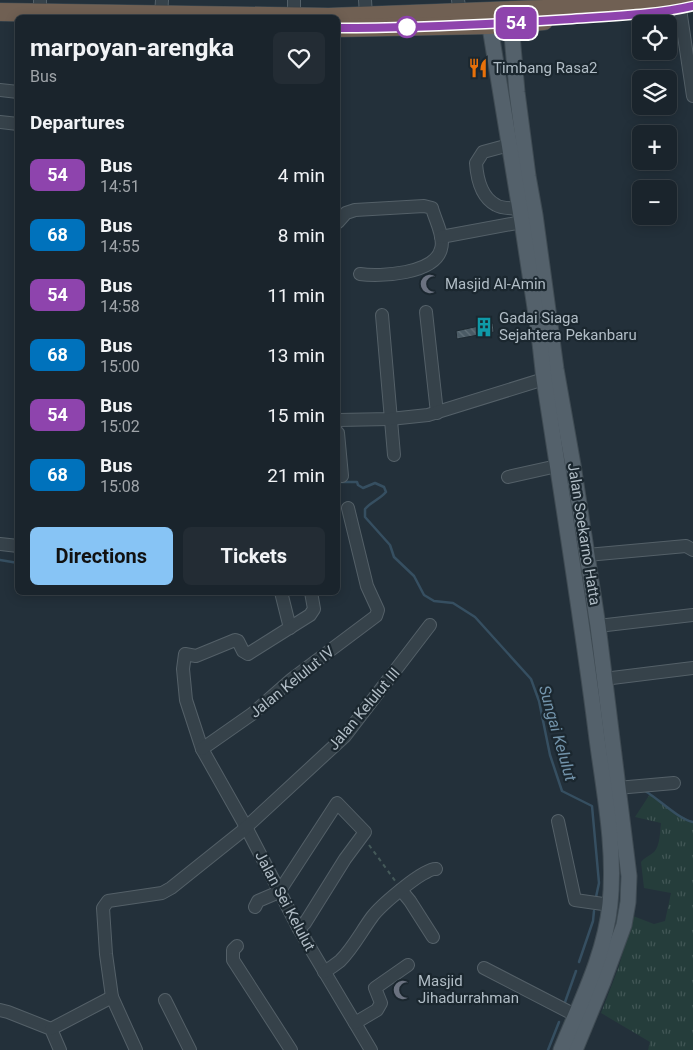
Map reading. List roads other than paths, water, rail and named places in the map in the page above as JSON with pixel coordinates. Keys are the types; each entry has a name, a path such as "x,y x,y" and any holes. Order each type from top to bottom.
{"highway":[{"path":"0,12 40,7 365,8 460,13 488,18 616,6 687,3"},
{"path":"340,28 460,13"},
{"path":"0,22 15,24"}],"main road":[{"name":"Jalan Soekarno Hatta","path":"510,17 528,176 556,369 598,626 629,876 628,902 624,925 575,1050"},
{"name":"Jalan Soekarno Hatta","path":"488,18 521,216 589,677 605,800 612,878 610,905 601,951 561,1050"},
{"path":"562,499 578,496"}],"street":[{"path":"687,3 693,96"},
{"path":"0,90 15,92"},
{"path":"0,122 15,124"},
{"path":"509,145 484,152 476,163 477,177 488,199 497,206 521,216"},
{"path":"340,220 346,213 355,210 424,206 432,208 441,237 441,249 437,257 428,264 412,271 376,276 360,274"},
{"path":"441,237 521,216"},
{"path":"426,312 437,413"},
{"path":"382,315 394,455"},
{"path":"340,420 390,419 428,415 544,379"},
{"path":"340,454 342,476"},
{"path":"508,477 557,466"},
{"name":"Jalan Kelulut IV","path":"202,749 252,714 292,679 374,619 378,610 366,586 348,508"},
{"path":"0,544 15,546"},
{"path":"586,555 686,546 693,550"},
{"path":"282,595 290,628 310,615 314,609 312,595"},
{"path":"598,626 693,615"},
{"name":"Jalan Kelulut III","path":"112,997 106,954 104,904 108,901 162,893 246,827 345,736 430,625"},
{"name":"Jalan Sei Kelulut","path":"290,628 248,654 242,651 238,641 235,640 196,656 186,654 183,669 186,700 202,749 246,827 299,929 371,1050"},
{"path":"604,679 693,668"},
{"path":"617,788 674,782"},
{"path":"255,907 258,901 279,892 337,802 363,835 305,923 299,929"},
{"path":"558,821 575,900 610,905"},
{"path":"324,972 339,962 374,915 401,890 428,870 436,869"},
{"path":"401,890 433,937"},
{"path":"237,946 233,950 233,960 291,1050"},
{"path":"354,1023 377,1010 381,1003 375,988 408,965"},
{"path":"484,968 575,1015"},
{"path":"51,1029 112,997 136,1050"},
{"path":"165,1000 190,1050"},
{"path":"4,1011 51,1029 60,1050"}],"waterway":[{"name":"Sungai Kelulut","path":"340,482 357,482 363,488 375,483 384,487 386,492 365,509 365,517 390,545 394,557 414,576 424,595 434,601 453,603 475,617 531,679 539,701 550,755 562,791 592,806 599,883 596,897"},
{"name":"Sungai Kelulut","path":"0,560 15,562"},
{"path":"645,791 681,817 693,822"},
{"path":"579,962 593,921 594,911"},
{"path":"564,1005 576,971"},
{"path":"548,1050 559,1022"}],"place":[{"name":"Timbang Rasa2","path":"478,68"},
{"name":"Masjid Al-Amin","path":"430,284"},
{"name":"Gadai Siaga Sejahtera Pekanbaru","path":"484,327"},
{"name":"Masjid Jihadurrahman","path":"403,990"}]}
